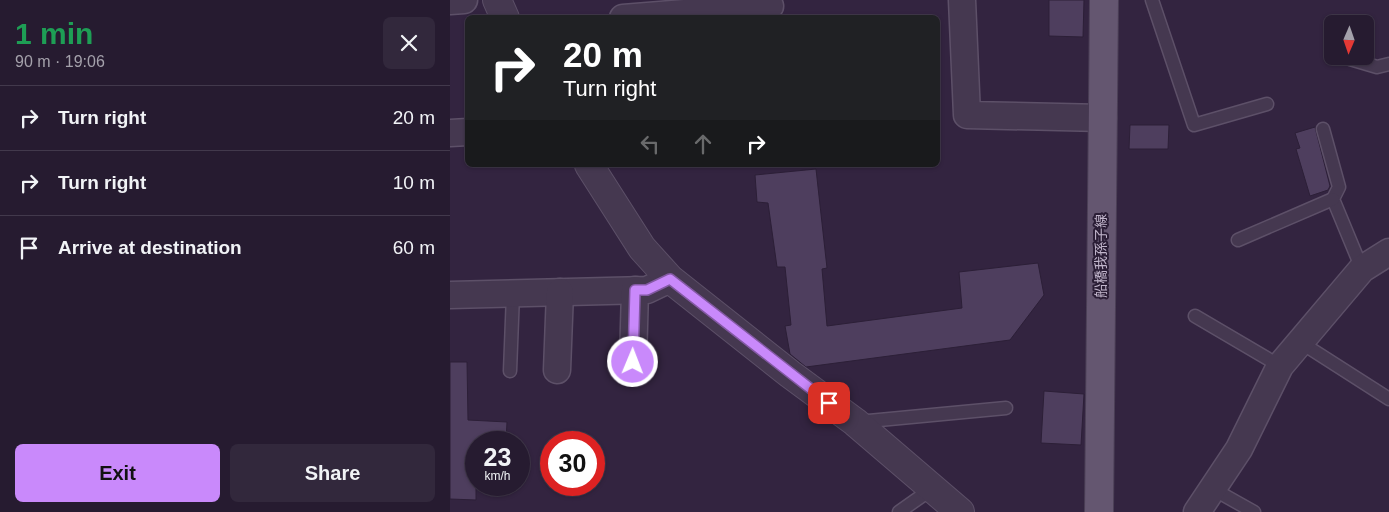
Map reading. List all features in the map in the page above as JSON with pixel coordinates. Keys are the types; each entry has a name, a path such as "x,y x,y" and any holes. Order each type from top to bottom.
{"main road":[{"name":"船橋我孫子線","path":"1099,512 1104,0"}],"street":[{"path":"450,1 464,0"},
{"path":"497,0 504,15"},
{"path":"962,0 967,115 1103,118"},
{"path":"660,15 770,6"},
{"path":"450,133 465,132"},
{"path":"590,167 642,248 670,279 790,374 855,422 960,512"},
{"path":"1197,512 1239,449 1280,366 1362,269 1389,252"},
{"path":"450,294 647,290 670,279"},
{"path":"633,362 635,290"},
{"path":"557,370 560,292"}],"lane":[{"path":"1152,0 1194,125 1267,104"},
{"path":"1368,65 1377,68 1389,64"},
{"path":"1238,240 1333,199 1339,186 1323,129"},
{"path":"1333,199 1362,269"},
{"path":"510,371 513,294"},
{"path":"1195,316 1280,366"},
{"path":"1300,342 1389,399"},
{"path":"855,422 1006,408"},
{"path":"899,512 933,488"},
{"path":"1213,489 1254,512"}],"building":[{"path":"1049,0 1084,0 1083,37 1049,36"},
{"path":"1130,125 1169,125 1168,149 1129,149"},
{"path":"1315,127 1330,186 1328,190 1310,196 1296,149 1300,148 1295,133"},
{"path":"816,169 827,268 822,269 827,326 962,308 959,272 1038,263 1044,295 1010,340 806,367 790,354 785,326 791,325 785,267 777,267 768,203 757,202 755,175"},
{"path":"450,362 467,362 468,420 507,422 507,431 465,431 465,496 476,496 476,500 450,499"},
{"path":"1044,391 1084,394 1081,445 1041,443"}],"route":[{"path":"633,362 635,290 647,290 670,279 829,403"}]}
